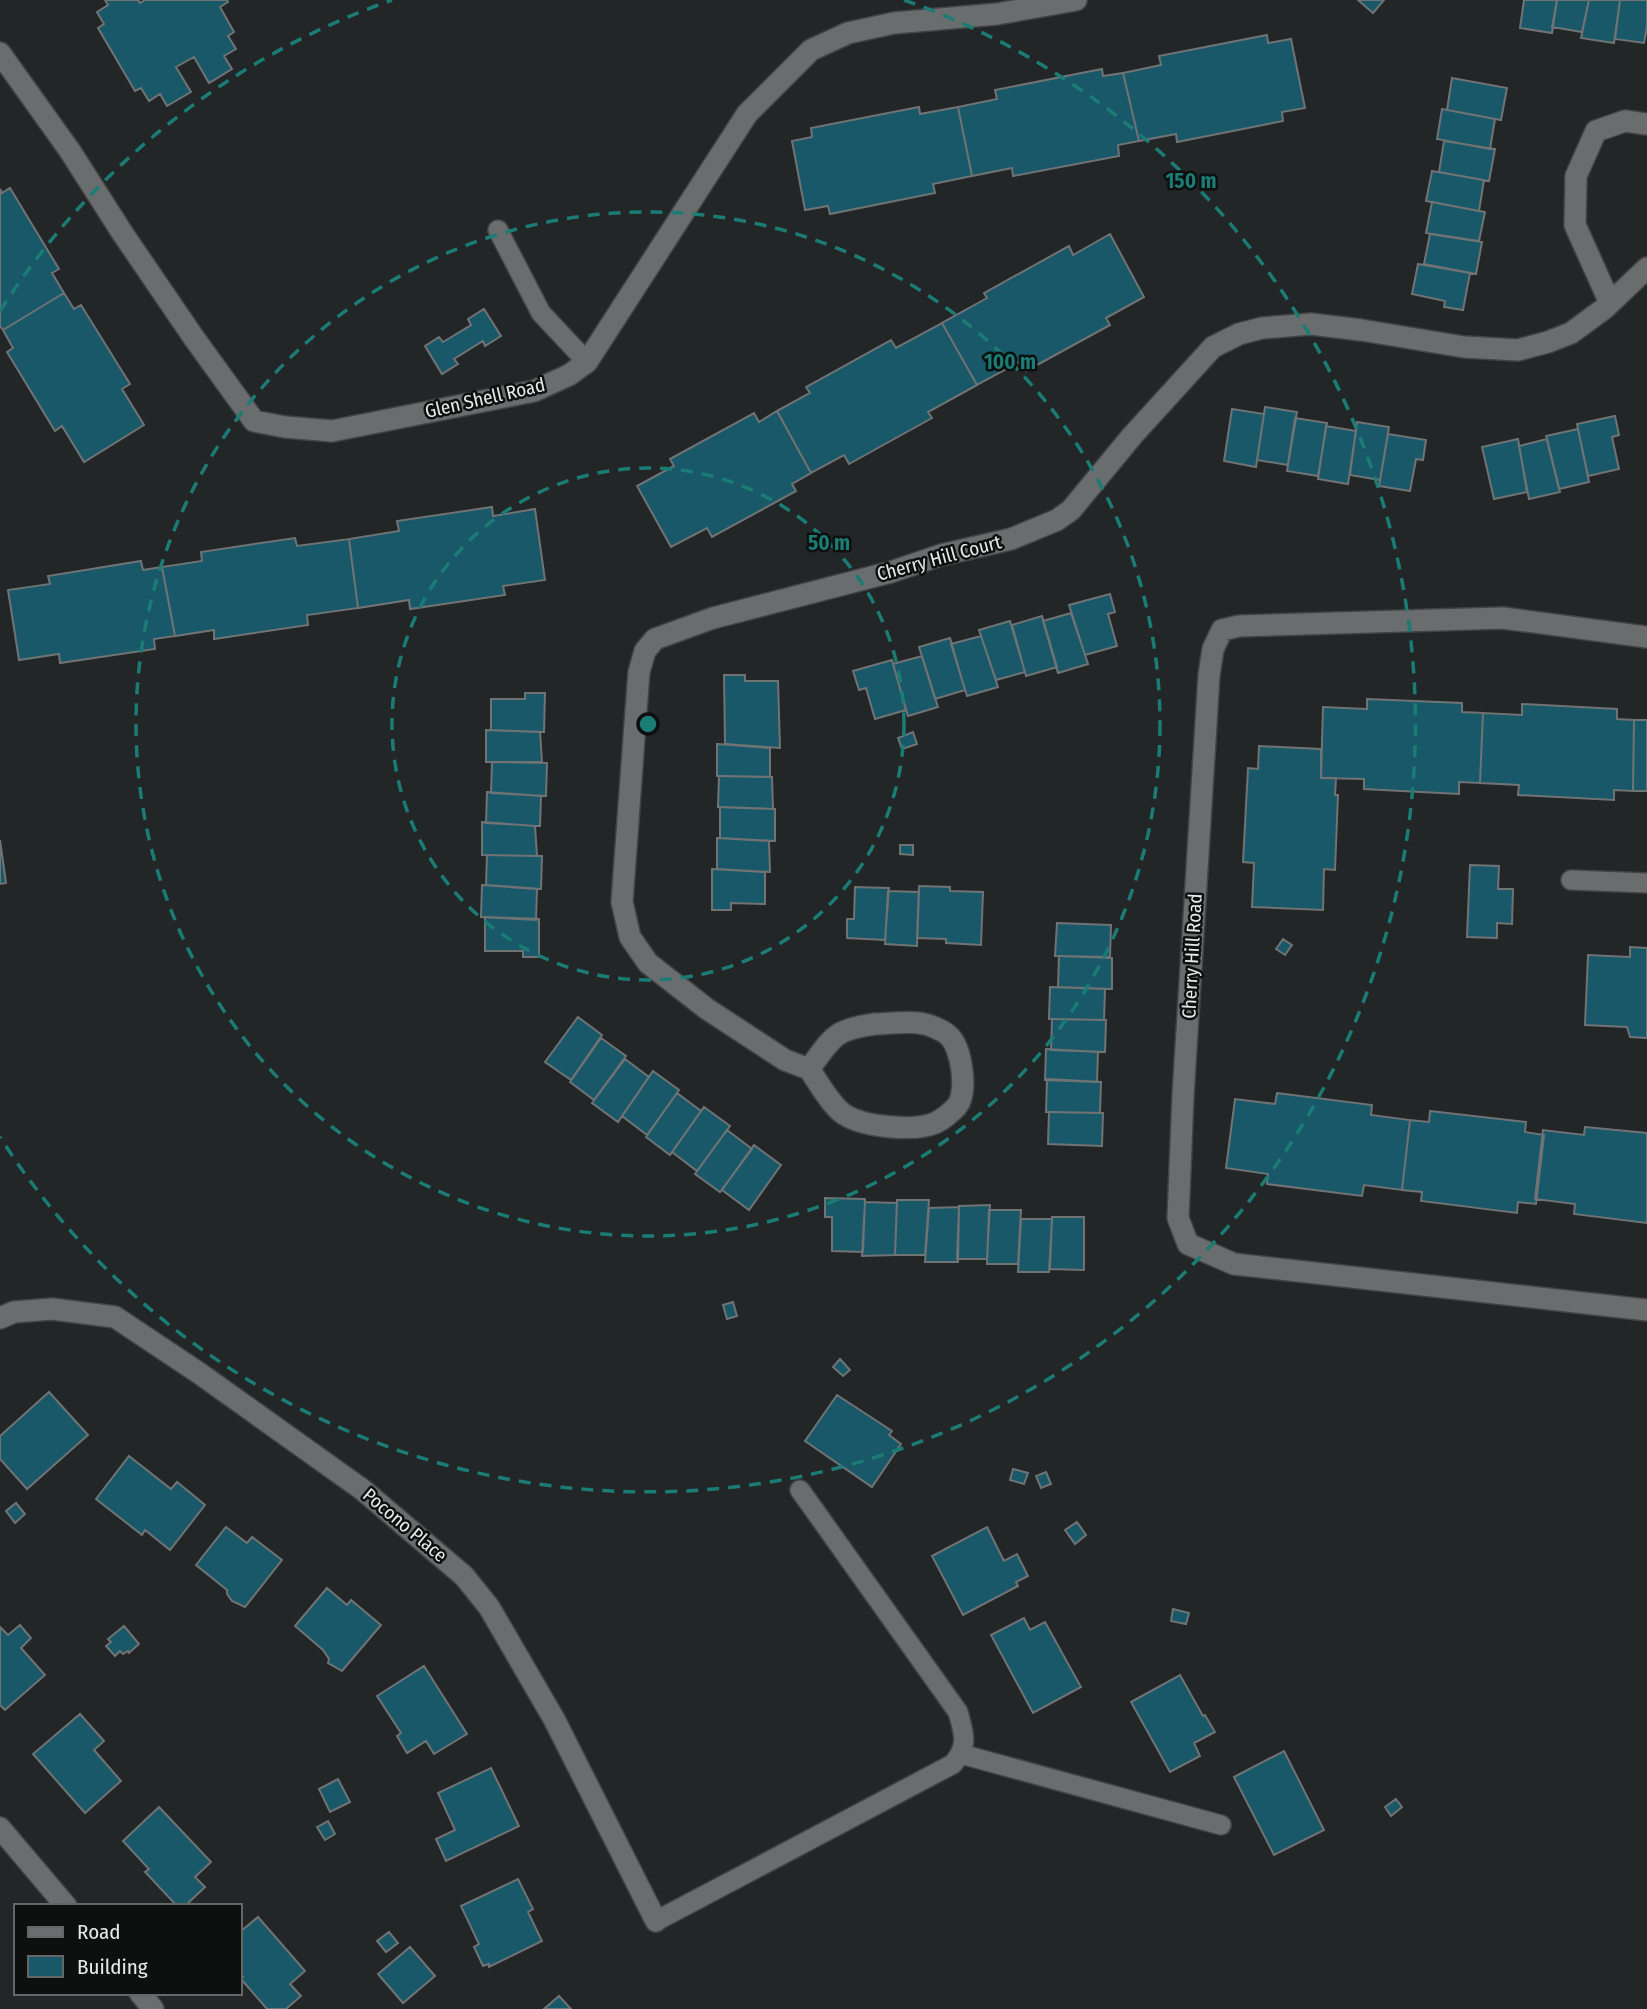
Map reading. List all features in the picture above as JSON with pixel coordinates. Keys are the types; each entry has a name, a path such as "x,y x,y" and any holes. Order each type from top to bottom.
{"street":[{"name":"Glen Shell Road","path":"0,53 70,150 123,234 254,421 332,431 534,391 569,375 587,362 747,114 811,50 848,33 894,23 997,14 1076,0"},
{"path":"1610,303 1575,225 1576,176 1596,131 1625,121 1647,124"},
{"name":"Cherry Hill Court","path":"809,1069 785,1060 707,1009 648,963 630,937 622,902 639,672 645,651 654,639 713,618 891,572 941,555 1011,539 1057,520 1071,510 1132,436 1213,347 1239,334 1262,328 1311,324 1464,347 1518,349 1571,333 1610,303 1647,268"},
{"name":"Cherry Hill Road","path":"1647,637 1503,618 1239,626 1222,631 1213,649 1209,675 1178,1218 1188,1244 1234,1264 1647,1310"},
{"path":"875,1024 924,1024 949,1035 963,1076 963,1092 958,1105 935,1123 916,1126 873,1125 842,1113 809,1069 833,1037 848,1028 875,1024"},
{"name":"Pocono Place","path":"0,1318 14,1312 33,1309 85,1311 115,1317 177,1357 363,1490 464,1576 489,1607 554,1719 656,1921"},
{"path":"0,1828 64,1904"},
{"path":"142,1995 153,2009"}],"lane":[{"path":"498,230 541,313 587,362"},
{"path":"1571,880 1647,883"},
{"path":"656,1921 953,1764 961,1754 965,1738 958,1712 800,1490"},
{"path":"961,1754 1221,1825"}],"building":[{"path":"105,0 138,0 140,3 145,0 227,0 228,2 220,7 234,32 228,36 236,49 224,56 232,69 209,83 194,57 176,67 191,92 167,106 160,94 149,101 141,88 135,91 98,28 104,24 97,12 108,5"},
{"path":"1358,0 1384,0 1373,13"},
{"path":"1524,0 1557,0 1552,33 1520,28"},
{"path":"1557,0 1589,0 1582,32 1552,27"},
{"path":"1589,0 1620,0 1614,43 1581,38"},
{"path":"1620,0 1647,0 1644,43 1615,39"},
{"path":"1267,35 1268,43 1291,39 1305,108 1282,112 1283,121 1177,142 1176,134 1139,141 1123,73 1161,65 1159,56"},
{"path":"1102,69 1103,76 1123,73 1139,141 1118,145 1119,156 1013,176 1012,168 972,176 958,107 997,99 995,90"},
{"path":"1452,78 1507,88 1501,120 1447,110"},
{"path":"919,107 920,114 958,107 972,176 933,184 935,193 830,214 828,206 805,210 792,141 812,137 811,128"},
{"path":"1442,109 1495,119 1490,149 1437,139"},
{"path":"1444,141 1495,149 1489,181 1439,172"},
{"path":"1432,171 1484,180 1479,211 1426,201"},
{"path":"10,188 59,269 52,273 64,293 3,330 0,326 0,189 2,193"},
{"path":"1432,202 1485,212 1479,241 1426,233"},
{"path":"1110,234 1144,297 1106,318 1110,325 1026,371 1021,361 977,385 942,323 987,298 984,293 1069,246 1073,255"},
{"path":"1430,234 1482,242 1476,274 1424,264"},
{"path":"1418,264 1470,273 1463,310 1444,307 1445,301 1412,294"},
{"path":"64,293 74,309 81,305 130,384 122,389 144,425 84,462 62,426 55,431 7,352 13,348 3,330"},
{"path":"484,309 501,336 485,346 483,341 454,359 458,364 442,374 425,346 439,337 443,342 471,325 468,319"},
{"path":"942,323 977,385 928,412 932,418 849,464 844,455 811,473 777,411 810,393 806,387 891,340 896,348"},
{"path":"1265,407 1297,412 1288,465 1257,460"},
{"path":"1232,409 1264,414 1256,467 1224,461"},
{"path":"777,411 811,473 792,484 796,491 712,537 707,528 671,547 637,486 674,466 670,459 754,413 759,422"},
{"path":"1615,416 1619,435 1612,437 1619,469 1588,476 1577,424"},
{"path":"1295,418 1327,423 1318,476 1287,471"},
{"path":"1357,422 1389,427 1380,480 1350,475"},
{"path":"1326,426 1356,431 1348,484 1318,479"},
{"path":"1578,429 1589,482 1559,489 1546,436"},
{"path":"1388,434 1426,440 1423,460 1416,459 1410,491 1379,486"},
{"path":"1518,439 1527,492 1494,499 1482,447"},
{"path":"1547,439 1560,492 1529,499 1519,446"},
{"path":"492,507 493,516 535,509 545,580 503,586 505,595 410,609 409,600 358,608 349,539 399,531 397,521"},
{"path":"295,538 297,546 349,539 358,608 307,615 308,625 214,639 214,630 175,636 162,567 202,561 201,552"},
{"path":"141,561 143,570 162,567 175,636 154,639 155,649 60,663 59,654 19,660 8,590 50,584 48,576"},
{"path":"1110,594 1115,612 1108,614 1117,646 1085,655 1069,605"},
{"path":"1071,613 1088,664 1058,673 1043,621"},
{"path":"1042,616 1057,667 1026,676 1012,625"},
{"path":"1010,621 1025,672 996,680 979,630"},
{"path":"981,636 998,687 967,696 951,644"},
{"path":"950,638 965,690 935,699 919,647"},
{"path":"922,656 938,707 908,716 893,664"},
{"path":"892,660 906,710 875,719 866,688 859,690 853,671"},
{"path":"724,675 745,675 745,681 778,681 780,748 725,744"},
{"path":"525,693 545,693 544,732 491,730 491,699 525,699"},
{"path":"1367,699 1462,703 1462,712 1483,713 1480,783 1459,782 1459,794 1364,789 1364,779 1321,778 1323,707 1367,709"},
{"path":"1522,704 1617,709 1617,719 1634,720 1633,791 1614,790 1614,800 1518,795 1519,785 1480,783 1483,713 1522,715"},
{"path":"1634,720 1647,720 1647,791 1633,791"},
{"path":"486,730 540,732 542,762 486,762"},
{"path":"913,732 917,744 902,749 898,738"},
{"path":"717,744 770,748 770,777 717,776"},
{"path":"1259,746 1321,749 1321,778 1336,778 1335,795 1338,795 1335,870 1324,869 1323,910 1252,907 1254,863 1243,862 1248,768 1258,769"},
{"path":"492,762 547,763 546,796 491,793"},
{"path":"719,776 772,777 773,809 718,807"},
{"path":"487,792 541,796 540,826 486,823"},
{"path":"720,807 775,809 775,841 720,838"},
{"path":"482,822 535,826 537,856 482,855"},
{"path":"717,838 769,841 770,872 717,869"},
{"path":"0,840 6,883 0,884"},
{"path":"900,845 913,845 913,855 900,854"},
{"path":"487,855 542,856 541,889 486,885"},
{"path":"1470,865 1499,866 1498,889 1513,889 1512,924 1497,923 1497,938 1467,937"},
{"path":"712,869 765,872 765,904 731,903 731,910 712,910"},
{"path":"482,885 537,889 536,920 481,917"},
{"path":"919,886 983,892 981,945 946,943 946,939 917,938"},
{"path":"855,887 889,888 885,940 847,938 847,919 854,919"},
{"path":"888,891 919,892 917,946 885,944"},
{"path":"485,917 539,919 539,957 523,957 523,951 485,951"},
{"path":"1057,923 1111,925 1110,957 1055,956"},
{"path":"1283,939 1292,945 1285,955 1276,949"},
{"path":"1630,947 1647,948 1647,1038 1630,1037 1627,1027 1585,1025 1588,955 1630,957"},
{"path":"1059,956 1112,958 1112,989 1058,987"},
{"path":"1050,987 1105,989 1104,1020 1049,1019"},
{"path":"578,1017 602,1035 571,1080 545,1062"},
{"path":"1052,1019 1106,1020 1105,1052 1051,1050"},
{"path":"601,1038 626,1056 594,1100 570,1082"},
{"path":"1046,1049 1098,1052 1097,1082 1045,1080"},
{"path":"625,1059 649,1077 618,1122 592,1103"},
{"path":"653,1071 679,1090 647,1135 622,1116"},
{"path":"1047,1079 1101,1082 1100,1113 1046,1112"},
{"path":"677,1093 701,1111 670,1155 646,1137"},
{"path":"1277,1093 1372,1105 1371,1115 1410,1120 1402,1190 1364,1185 1362,1196 1267,1184 1268,1174 1226,1168 1235,1099 1275,1104"},
{"path":"704,1107 730,1126 697,1171 672,1152"},
{"path":"1430,1111 1526,1122 1525,1132 1544,1135 1536,1204 1518,1202 1517,1213 1421,1201 1422,1192 1402,1190 1410,1120 1429,1122"},
{"path":"1049,1112 1103,1113 1102,1146 1048,1144"},
{"path":"1585,1127 1647,1133 1647,1223 1574,1214 1575,1204 1535,1199 1543,1130 1584,1135"},
{"path":"727,1130 752,1149 720,1192 695,1174"},
{"path":"754,1145 781,1165 749,1210 722,1190"},
{"path":"825,1198 865,1199 863,1252 832,1251 832,1217 825,1217"},
{"path":"897,1200 929,1200 925,1255 895,1255"},
{"path":"865,1202 897,1203 895,1255 862,1256"},
{"path":"990,1205 987,1259 957,1259 959,1206"},
{"path":"959,1207 958,1262 925,1262 929,1208"},
{"path":"989,1210 1021,1210 1018,1264 987,1264"},
{"path":"1052,1217 1084,1217 1084,1270 1050,1269"},
{"path":"1021,1219 1052,1219 1049,1272 1018,1272"},
{"path":"733,1302 737,1316 727,1319 723,1305"},
{"path":"840,1359 850,1370 843,1376 833,1367"},
{"path":"49,1392 88,1435 27,1489 0,1459 0,1436"},
{"path":"837,1395 892,1431 889,1435 901,1444 872,1487 805,1441"},
{"path":"129,1456 171,1489 177,1482 205,1505 170,1550 145,1530 142,1535 96,1499"},
{"path":"1013,1469 1028,1473 1024,1484 1010,1480"},
{"path":"1046,1472 1051,1484 1041,1488 1036,1476"},
{"path":"16,1503 25,1514 15,1523 6,1511"},
{"path":"1077,1522 1086,1535 1075,1544 1065,1530"},
{"path":"226,1527 247,1543 252,1537 282,1560 245,1607 232,1601 227,1590 196,1565"},
{"path":"987,1527 1004,1561 1017,1554 1028,1576 1016,1582 1018,1586 963,1615 932,1556"},
{"path":"327,1588 347,1605 351,1600 381,1625 342,1671 328,1663 329,1659 323,1650 295,1626"},
{"path":"1173,1609 1189,1613 1186,1624 1171,1621"},
{"path":"1024,1618 1030,1630 1045,1622 1081,1687 1033,1713 991,1635"},
{"path":"20,1625 31,1638 21,1648 45,1675 5,1710 0,1705 0,1627 8,1635"},
{"path":"124,1626 139,1644 129,1653 128,1651 123,1654 120,1651 115,1656 106,1646 111,1642 108,1639"},
{"path":"424,1666 467,1734 434,1754 426,1741 407,1753 397,1736 401,1733 377,1696"},
{"path":"1180,1675 1215,1732 1194,1743 1200,1756 1170,1772 1131,1702"},
{"path":"80,1714 104,1741 94,1750 121,1781 85,1813 33,1754"},
{"path":"1284,1751 1324,1830 1274,1855 1234,1777"},
{"path":"491,1768 519,1826 446,1861 436,1839 455,1830 438,1793"},
{"path":"338,1779 350,1802 330,1812 319,1789"},
{"path":"1396,1799 1402,1807 1391,1816 1385,1807"},
{"path":"159,1807 211,1862 195,1877 205,1887 187,1904 175,1904 145,1872 149,1869 123,1841"},
{"path":"328,1821 335,1834 325,1840 317,1827"},
{"path":"518,1879 533,1909 528,1912 542,1941 489,1967 489,1964 483,1966 474,1947 479,1944 461,1906"},
{"path":"258,1917 305,1971 290,1984 301,1996 286,2009 267,2009 242,1980 242,1930"},
{"path":"389,1932 398,1943 386,1952 377,1941"},
{"path":"410,1947 435,1976 403,2003 378,1974"},
{"path":"559,1996 571,2009 544,2009"}]}
